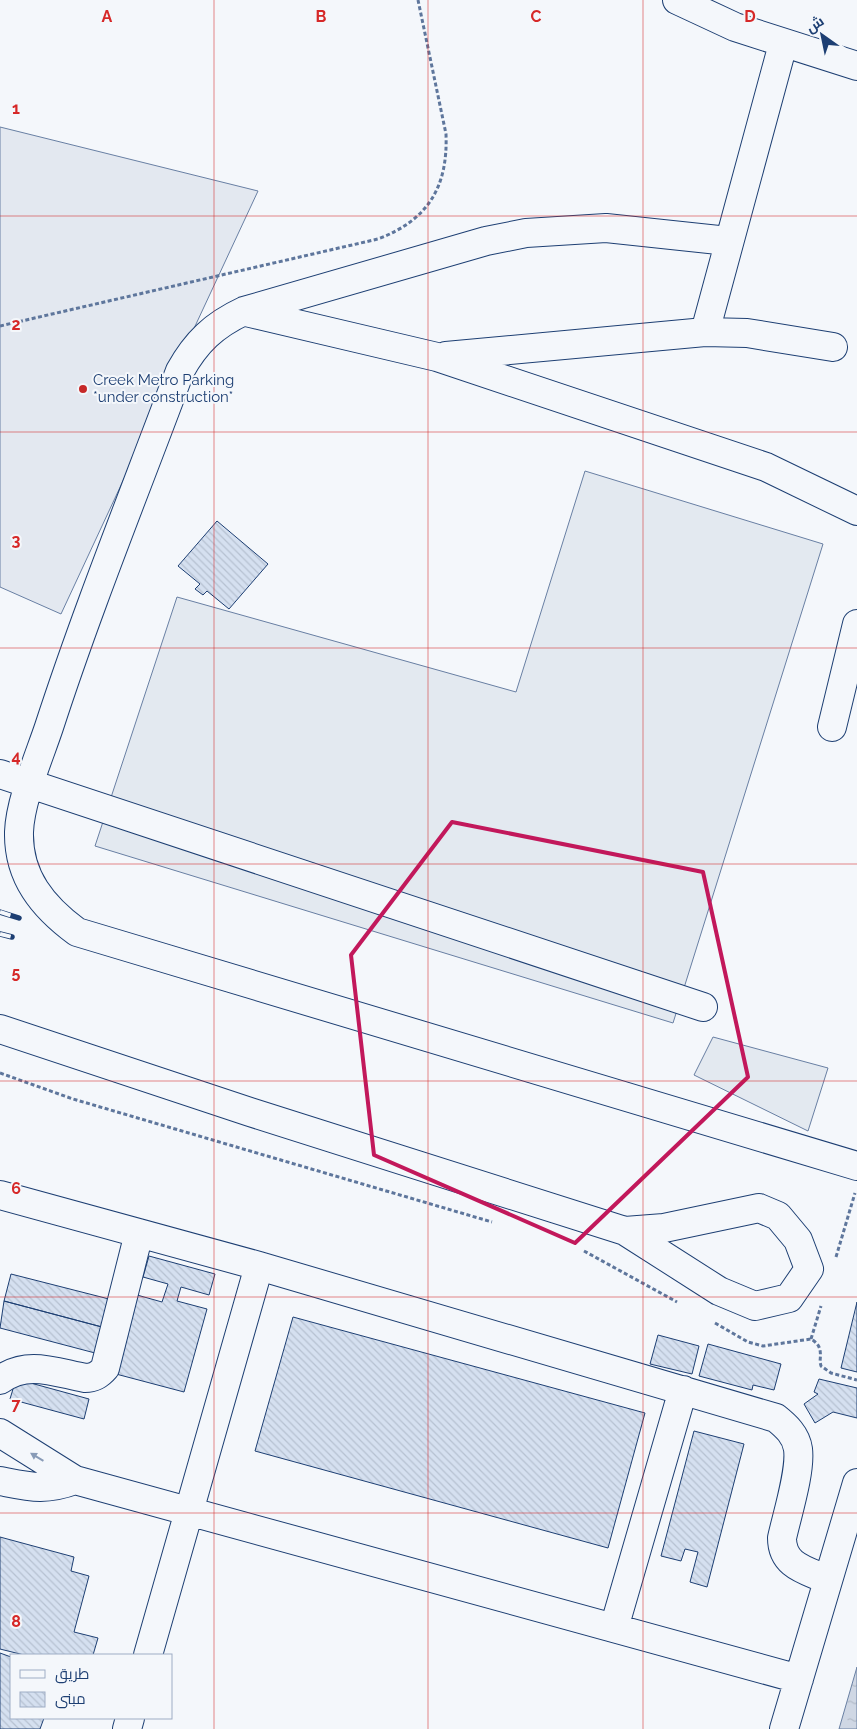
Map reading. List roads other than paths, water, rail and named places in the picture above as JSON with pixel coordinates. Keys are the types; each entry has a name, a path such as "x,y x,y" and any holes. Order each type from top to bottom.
{"street":[{"path":"677,0 702,13 783,44 857,66"},
{"path":"705,332 728,241 783,44"},
{"path":"728,241 606,228 526,233 486,241 244,312 224,321 206,334 191,351 180,370 64,681 31,784 23,803 19,833 23,862 34,890 53,914 77,932 857,1166"},
{"path":"244,312 437,357 766,467 857,511"},
{"path":"437,357 705,332 747,333 833,347"},
{"path":"832,727 851,673 857,624"},
{"path":"0,774 703,1008"},
{"path":"0,1029 240,1109 625,1232 719,1291 755,1306 789,1298 809,1269 798,1240 778,1216 759,1208 664,1228 625,1232"},
{"path":"0,1195 259,1266 776,1418 793,1435 798,1448 798,1462 782,1538 782,1547 785,1556 792,1564 828,1580"},
{"path":"0,1380 12,1371 30,1368 91,1378 105,1368 139,1233"},
{"path":"148,1654 259,1266"},
{"path":"614,1628 683,1390"},
{"path":"0,1433 75,1480 799,1679"},
{"path":"0,1481 37,1489 55,1487 75,1480"},
{"path":"784,1729 857,1483"}],"water":[{"path":"857,1667 857,1729 839,1729"}],"railway":[{"path":"0,912 19,918"},
{"path":"0,934 12,937"}],"place":[{"name":"Creek Metro Parking *under construction*","path":"83,389"}]}
